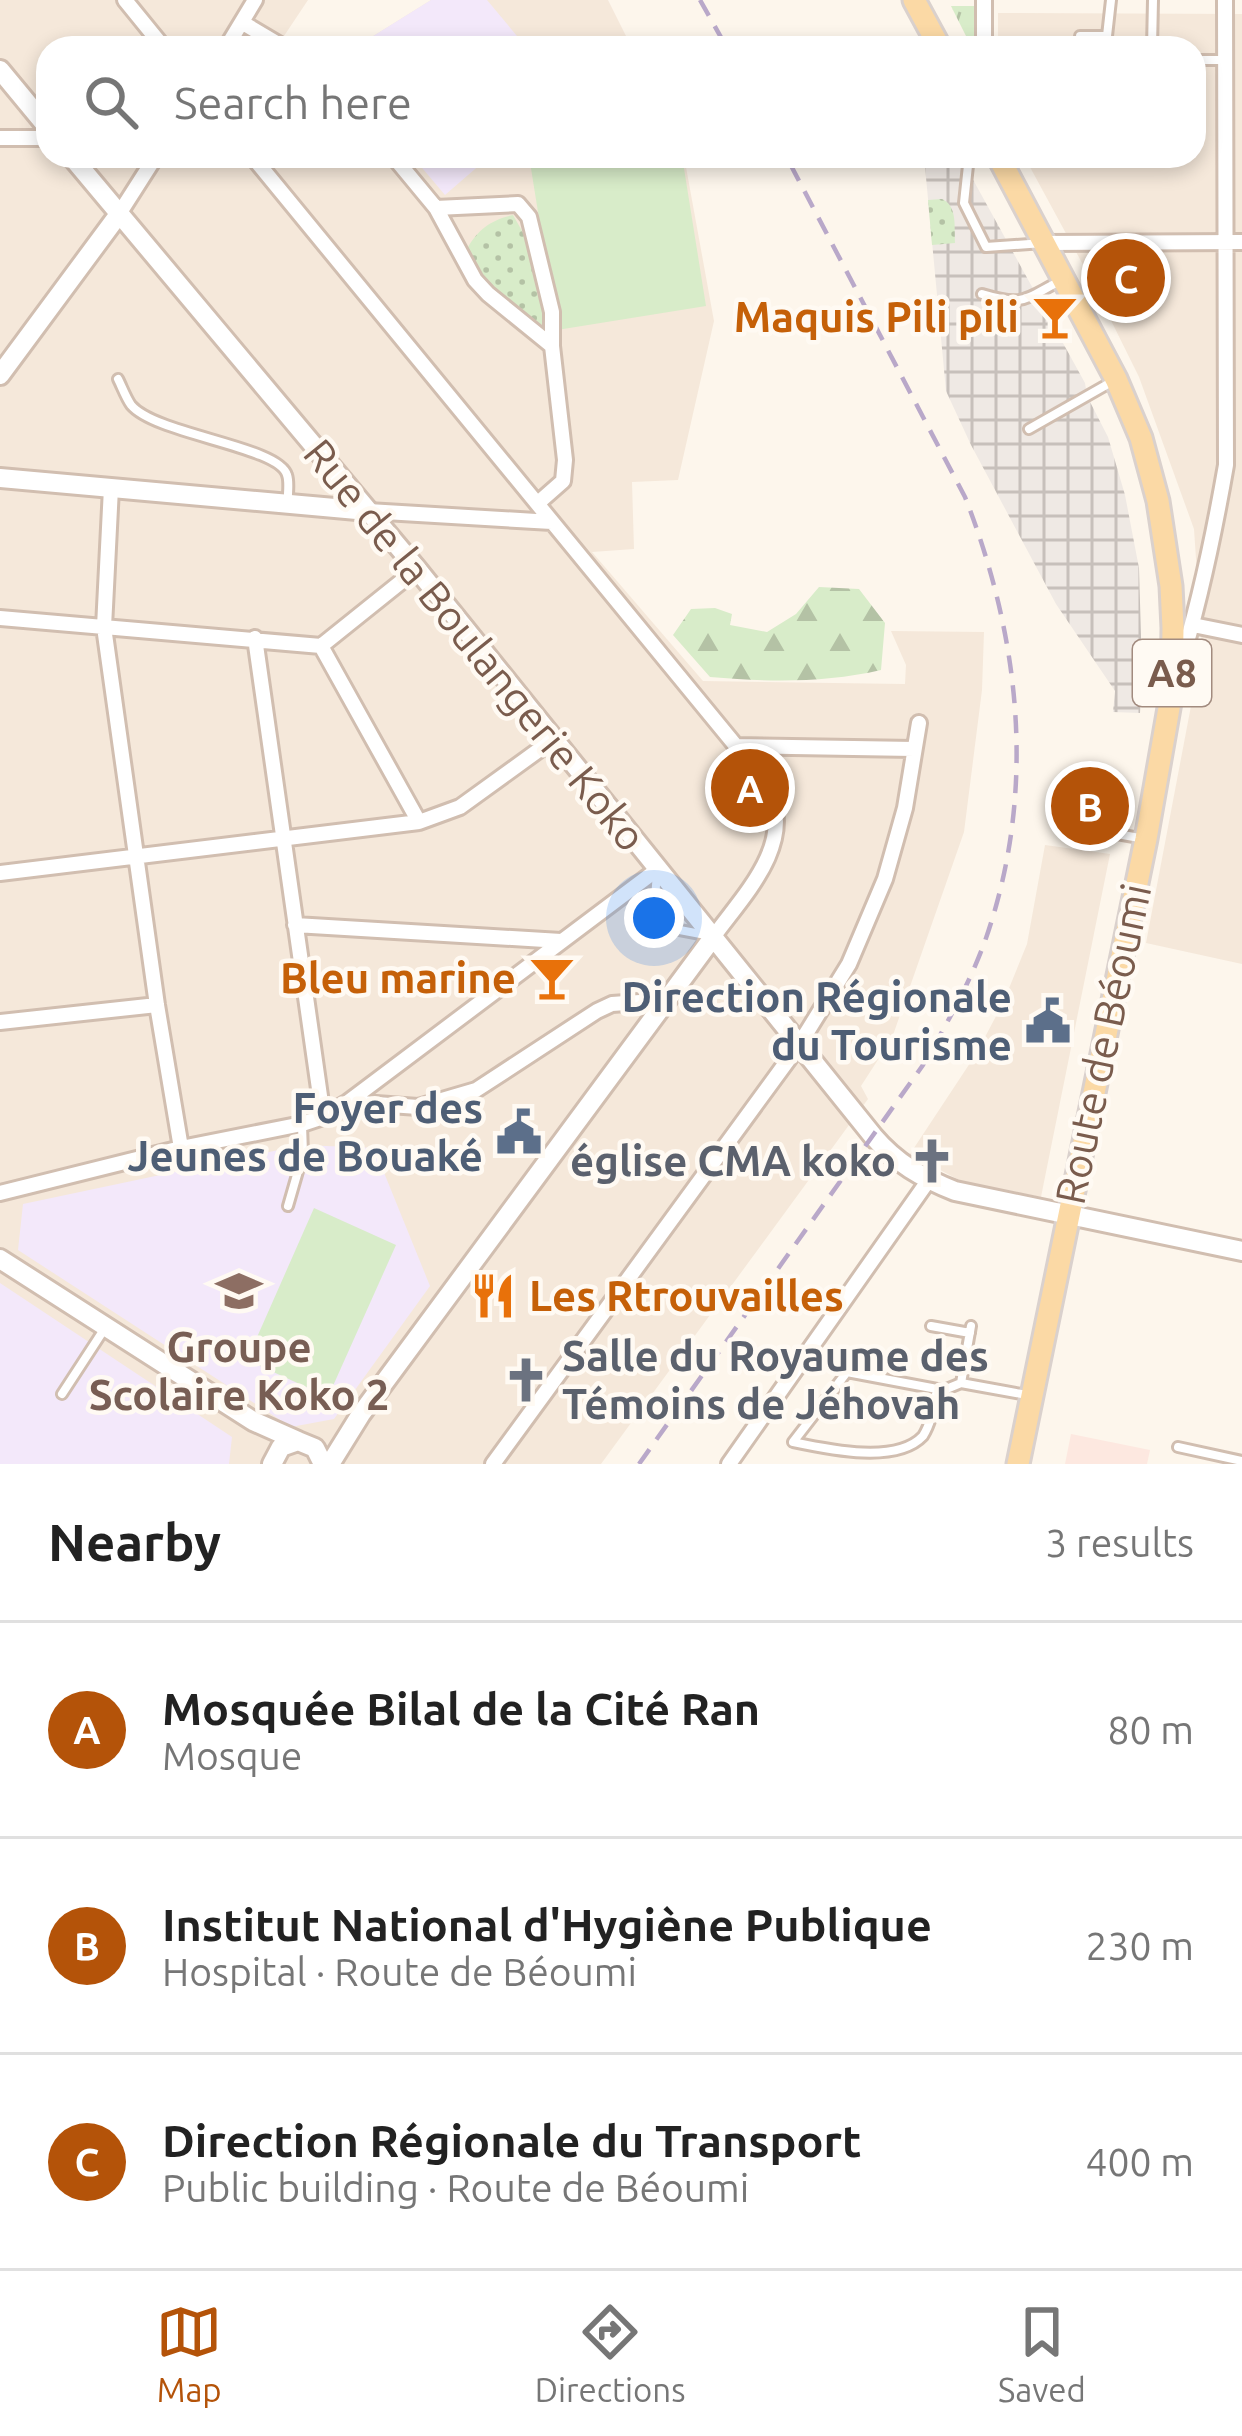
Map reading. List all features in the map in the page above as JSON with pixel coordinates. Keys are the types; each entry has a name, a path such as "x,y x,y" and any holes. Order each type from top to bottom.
{"main road":[{"path":"914,0 934,36"},
{"name":"Route de Béoumi","path":"1004,168 1116,379 1141,438 1158,501 1172,586 1172,692 1018,1464"}],"street":[{"path":"125,0 154,36"},
{"path":"234,36 255,0"},
{"path":"984,0 984,36"},
{"path":"1172,692 1214,539 1226,465 1234,242 1225,0"},
{"path":"243,23 265,36"},
{"path":"0,70 36,114"},
{"path":"0,138 36,138"},
{"path":"81,168 119,214"},
{"path":"0,375 148,168"},
{"path":"0,1259 254,1421 315,1448 327,1464 668,1000 773,848 776,825 771,794 736,746 262,168"},
{"path":"403,168 436,208 475,280 552,346"},
{"path":"436,208 518,205 530,217 552,312 565,460 563,481 538,503"},
{"name":"Rue de la Boulangerie Koko","path":"119,214 417,568 799,1045 901,1165 955,1192 1242,1251"},
{"path":"1044,243 1234,242"},
{"path":"0,478 368,511 553,521"},
{"path":"111,488 104,627 181,1148"},
{"path":"0,618 321,646 417,568"},
{"path":"1193,625 1242,635"},
{"path":"255,638 323,1117"},
{"path":"321,646 419,822"},
{"path":"494,1464 799,1045 849,964 885,880 919,723"},
{"path":"0,873 419,822 460,807 554,739"},
{"path":"736,746 914,748"},
{"path":"0,1193 323,1117 658,868"},
{"path":"295,925 561,941"},
{"path":"348,1102 418,1107 476,1090 597,1011 612,1004 668,1000"},
{"path":"0,1022 157,1005"},
{"path":"729,1464 928,1181"},
{"path":"272,1463 281,1447 331,1435 361,1414"},
{"path":"254,1421 272,1463"}],"lane":[{"path":"1080,36 1107,36 1111,0"},
{"path":"1153,0 1153,36"},
{"path":"1206,60 1225,60"},
{"path":"967,168 964,203 986,248 1044,243"},
{"path":"982,294 1019,302 1064,280"},
{"path":"118,379 133,408 162,424 263,456 284,468 287,504"},
{"path":"1029,429 1116,379"},
{"path":"1061,824 1146,839"},
{"path":"658,868 654,910 669,928 714,936"},
{"path":"287,1206 302,1154 302,1124"},
{"path":"931,1326 971,1330 961,1383"},
{"path":"62,1394 106,1327"},
{"path":"937,1389 921,1440 895,1456 874,1458 794,1442 847,1372 944,1390 961,1383 1032,1396"},
{"path":"1178,1448 1242,1461"}],"shaded area":[{"path":"0,0 308,0 284,36 36,36 36,168 686,168 714,321 678,480 632,482 634,549 592,552 703,681 905,684 906,665 891,631 984,632 982,690 964,832 892,1038 861,1086 868,1099 601,1464 0,1464"},
{"path":"431,0 608,0 626,36 373,36"},
{"path":"431,0 487,0 517,36 373,36"},
{"path":"998,13 1242,14 1242,964 1146,943 1202,648 1194,529 1139,377 1031,168 1206,168 1206,36 998,36"},
{"path":"422,168 476,168 445,195"},
{"path":"925,168 967,168 1085,383 1108,437 1139,568 1140,713 1113,712 1115,691 1056,604 946,391"},
{"path":"1045,845 1110,854 1041,1197 961,1181 910,1154 976,1054 1003,1003 1027,944"},
{"path":"302,1145 374,1148 430,1286 334,1419 291,1427 18,1250 23,1204"},
{"path":"0,1283 232,1437 229,1464 0,1464"},
{"path":"1071,1434 1150,1450 1147,1464 1065,1464"}],"green space":[{"path":"951,6 976,6 976,36 966,36"},
{"path":"531,168 684,168 706,306 557,330"},
{"path":"942,199 953,212 955,243 932,245 928,200"},
{"path":"513,215 542,273 546,303 540,336 487,287 467,249 486,226"},
{"path":"819,587 859,589 885,623 881,670 796,680 710,677 673,635 691,609 715,608 732,614 730,625 767,632 796,614"},
{"path":"314,1208 396,1245 328,1397 247,1360"}],"railway":[{"path":"700,0 720,36"},
{"path":"639,1464 923,1065 985,941 1012,829 1016,773 1010,661 984,551 965,497 792,168"}],"place":[{"name":"Direction Régionale du Transport","path":"1126,278"},
{"name":"Maquis Pili pili","path":"1055,317"},
{"name":"Mosquée Bilal de la Cité Ran","path":"750,788"},
{"name":"Institut National d'Hygiène Publique","path":"1090,806"},
{"name":"Bleu marine","path":"552,978"},
{"name":"Direction Régionale du Tourisme","path":"1048,1021"},
{"name":"Foyer des Jeunes de Bouaké","path":"519,1132"},
{"name":"église CMA koko","path":"932,1161"},
{"name":"Groupe Scolaire Koko 2","path":"239,1291"},
{"name":"Les Rtrouvailles","path":"493,1296"},
{"name":"Salle du Royaume des Témoins de Jéhovah","path":"526,1380"}]}
